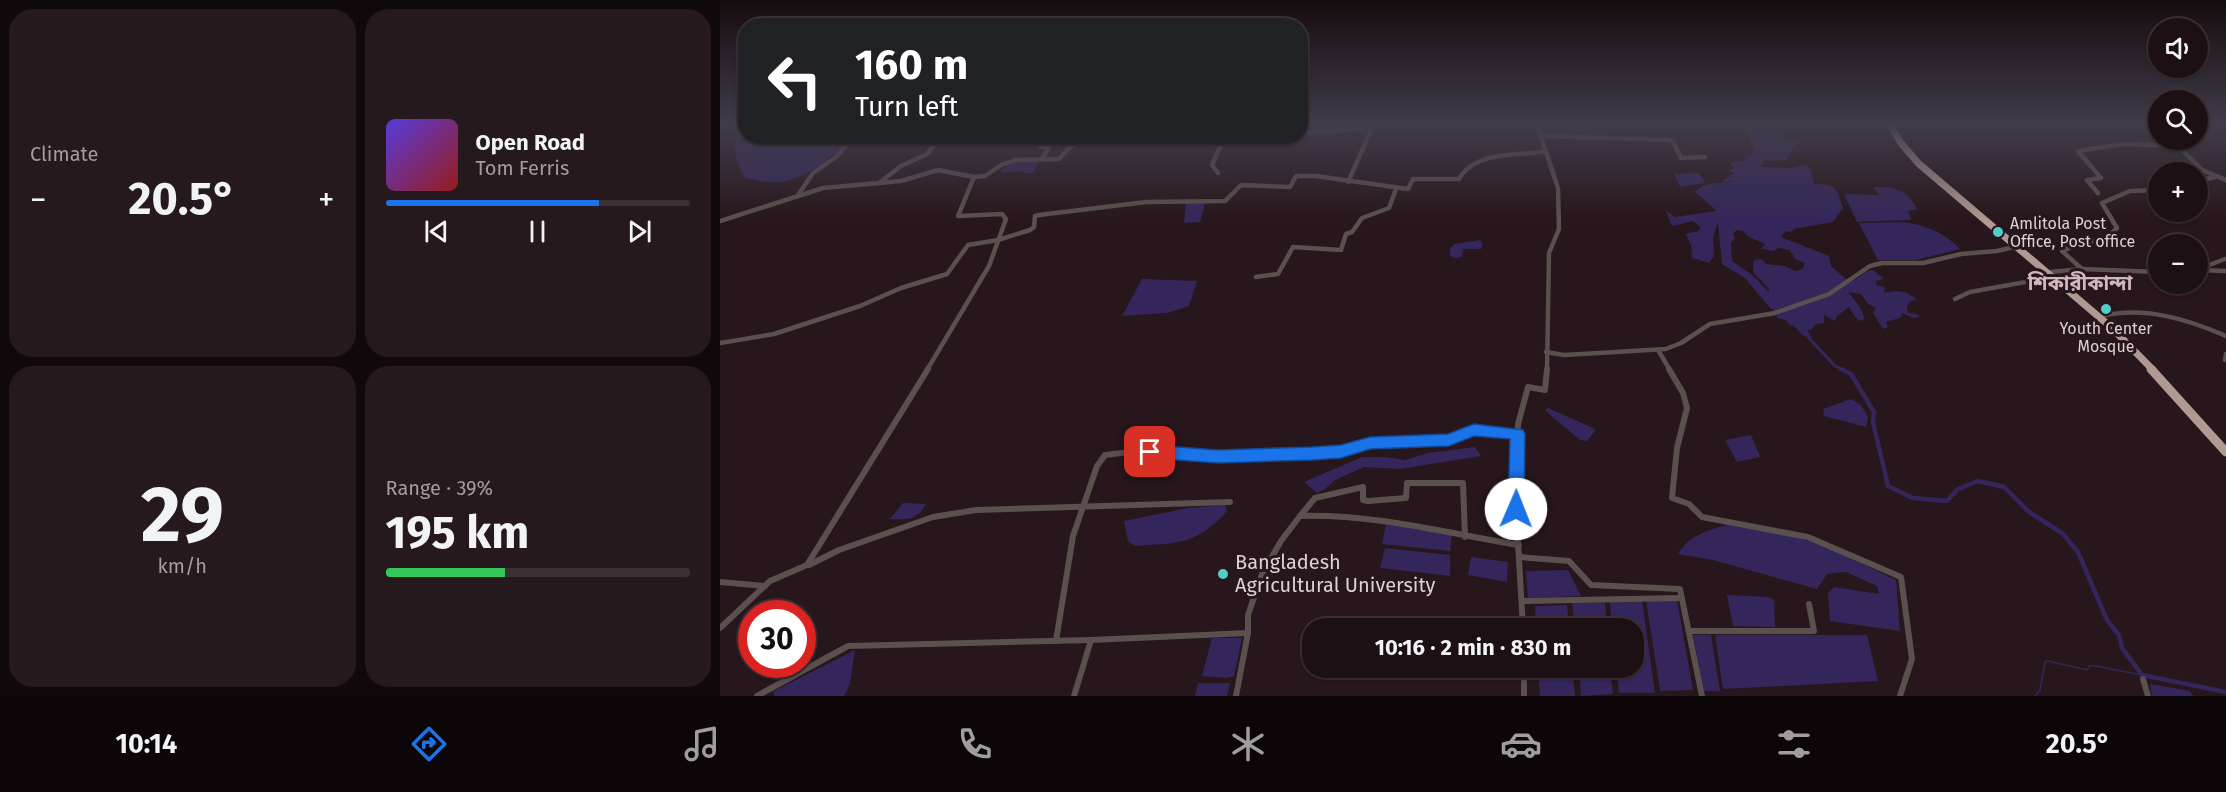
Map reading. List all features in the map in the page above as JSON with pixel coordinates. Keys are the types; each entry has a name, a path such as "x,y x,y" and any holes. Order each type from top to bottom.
{"highway":[{"path":"1913,157 2102,316 2149,361 2226,446"},
{"path":"2052,275 2141,358 2226,452"}],"street":[{"path":"798,195 813,173 835,157"},
{"path":"878,184 901,166 919,157"},
{"path":"720,221 798,195 829,188 906,180 938,170 974,177 988,175 1010,161 1060,157"},
{"path":"1215,157 1212,165 1218,173"},
{"path":"1348,182 1359,157"},
{"path":"720,343 774,334 860,306 901,288 947,274 968,245 998,240 1034,227 1035,216 1042,213 1060,213 1157,200 1225,201 1241,185 1290,187 1296,176 1367,182 1396,189 1410,188 1413,179 1459,179 1464,170 1492,157"},
{"path":"1523,618 1516,509 1517,434 1528,387 1545,390 1547,384 1549,253 1558,229 1558,188 1548,157"},
{"path":"2084,157 2101,178 2087,180 2098,193"},
{"path":"2188,157 2196,165 2226,180"},
{"path":"807,565 989,266 1006,219 1005,215 958,214 967,199 974,177"},
{"path":"2208,179 2216,177"},
{"path":"1256,278 1278,274 1293,247 1335,252 1341,250 1346,234 1352,232 1354,226 1365,214 1389,208 1396,189"},
{"path":"2082,269 2062,251 2078,243 2107,239 2112,236 2117,228 2102,203 2130,191 2148,190"},
{"path":"1546,352 1564,355 1658,350 1681,343 1710,324 1775,313 1830,294 1870,266 1882,263 1923,263 1961,254 1996,251 2017,246"},
{"path":"2208,266 2225,259"},
{"path":"1955,299 1970,292 2082,269 2148,272"},
{"path":"2208,269 2226,271"},
{"path":"2102,316 2130,310 2195,324 2226,336"},
{"path":"1658,350 1683,393 1687,408 1675,459 1672,498 1689,504 1702,517 1808,537 1901,577 1912,659 1900,696"},
{"path":"2225,360 2226,354"},
{"path":"1056,641 1073,536 1097,466 1108,454 1138,451 1218,457 1279,455 1341,451 1370,443 1449,440 1474,430 1517,434"},
{"path":"1236,696 1248,633 1248,615 1262,574 1281,541 1316,498 1363,487 1363,500 1406,498 1407,483 1463,483 1465,537"},
{"path":"720,628 770,581 839,550 933,517 976,510 1230,502"},
{"path":"1300,516 1327,514 1406,524 1441,529 1465,537 1519,545"},
{"path":"1519,557 1569,561 1591,585 1676,587 1680,589 1702,696"},
{"path":"720,582 765,586"},
{"path":"1522,601 1681,598"},
{"path":"1689,631 1814,631 1809,604"},
{"path":"757,696 848,646 1091,640 1248,633"},
{"path":"1074,696 1091,640"},
{"path":"1524,678 1524,696"},
{"path":"2143,679 2148,696"}],"shaded area":[{"path":"830,157 802,176 782,182 745,178 736,158"},
{"path":"1747,157 1788,157 1786,160 1764,159 1760,167 1790,168 1806,165 1811,170 1814,184 1834,188 1843,208 1833,222 1794,229 1791,232 1786,231 1781,237 1829,256 1831,266 1848,281 1855,280 1873,270 1884,279 1876,281 1876,285 1885,287 1884,293 1902,292 1910,294 1917,300 1911,301 1907,306 1908,313 1917,314 1920,317 1913,318 1903,313 1900,318 1886,322 1888,327 1883,329 1873,313 1876,308 1868,304 1861,294 1848,292 1860,307 1865,319 1858,321 1849,307 1837,316 1835,321 1824,315 1824,323 1816,324 1811,330 1807,330 1812,337 1803,336 1786,320 1777,318 1777,312 1770,308 1745,278 1722,264 1718,223 1713,237 1714,256 1709,263 1692,258 1691,245 1686,234 1701,228 1693,221 1672,226 1666,211 1675,217 1717,211 1695,192 1710,184 1725,182 1722,181 1735,173 1727,171 1735,168 1729,163 1743,161","holes":["1737,230 1743,231 1749,237 1765,244 1761,249 1790,250 1795,259 1805,263 1803,269 1795,271 1785,266 1766,264 1762,259 1754,260 1753,272 1770,290 1768,291 1752,275 1732,261 1731,242 1735,238 1733,233"]},
{"path":"1039,160 1033,173 1023,171 1000,173 1010,162"},
{"path":"1699,173 1705,183 1680,187 1674,174"},
{"path":"1873,187 1894,188 1909,197 1917,209 1908,211 1911,220 1857,222 1844,194 1879,195"},
{"path":"1205,203 1200,222 1184,223 1186,204"},
{"path":"1903,222 1934,230 1960,249 1916,260 1878,260 1859,223"},
{"path":"1480,240 1483,245 1481,249 1463,249 1462,257 1450,256 1450,249 1454,244"},
{"path":"1142,279 1197,281 1189,306 1167,313 1122,316"},
{"path":"1851,399 1861,405 1868,417 1866,427 1824,416 1823,409"},
{"path":"1548,408 1593,428 1595,431 1587,441 1580,440 1545,410"},
{"path":"1751,435 1760,457 1737,462 1725,440"},
{"path":"1475,447 1481,456 1400,469 1364,467 1335,480 1317,493 1304,482 1362,457 1405,460 1428,453"},
{"path":"903,503 926,504 919,513 911,518 890,519"},
{"path":"1225,505 1227,511 1216,522 1186,540 1135,546 1128,541 1124,521 1188,508"},
{"path":"1386,524 1452,535 1450,551 1382,544"},
{"path":"1727,525 1782,534 1818,543 1896,580 1900,631 1830,621 1828,593 1834,587 1879,594 1877,586 1846,572 1827,574 1817,589 1713,560 1678,554 1693,538"},
{"path":"1385,548 1450,555 1450,576 1380,568"},
{"path":"1471,557 1508,562 1507,582 1468,575"},
{"path":"1568,570 1581,596 1528,598 1526,571"},
{"path":"1727,595 1768,597 1774,600 1775,627 1733,626"},
{"path":"1642,600 1655,693 1619,693 1617,678 1644,678 1644,618 1611,618 1610,602"},
{"path":"1646,600 1677,600 1693,690 1660,691"},
{"path":"1572,603 1605,603 1606,618 1574,618"},
{"path":"1567,605 1568,618 1536,618 1535,606"},
{"path":"1693,635 1711,635 1720,691 1704,691"},
{"path":"1715,635 1867,635 1878,681 1723,689"},
{"path":"1212,638 1242,638 1234,676 1227,678 1202,676"},
{"path":"855,650 850,684 844,696 774,696 774,691 800,678 816,678 816,670"},
{"path":"1539,678 1573,678 1575,696 1540,696"},
{"path":"1580,678 1611,678 1613,694 1581,696"},
{"path":"1198,683 1230,683 1227,696 1195,696"},
{"path":"2150,684 2190,691 2193,696 2152,696"}],"waterway":[{"path":"1808,337 1835,366 1844,370"},
{"path":"1841,369 1851,374 1874,412 1873,422 1888,486 1913,498 1947,501 1958,489 1978,481 2004,487 2029,512 2062,533 2078,552 2107,620 2119,635 2122,648 2142,675 2226,692"},
{"path":"2035,696 2040,690 2045,662 2048,661 2087,670 2089,666 2096,666 2142,675"}],"place":[{"name":"Amlitola Post Office, Post office","path":"1998,232"},
{"name":"Youth Center Mosque","path":"2106,309"},
{"name":"Bangladesh Agricultural University","path":"1223,574"}],"district":[{"name":"শিকারীকান্দা","path":"2080,283"}],"route":[{"path":"1150,452 1218,457 1268,456 1341,451 1370,443 1449,440 1474,430 1517,434 1516,509"}]}
